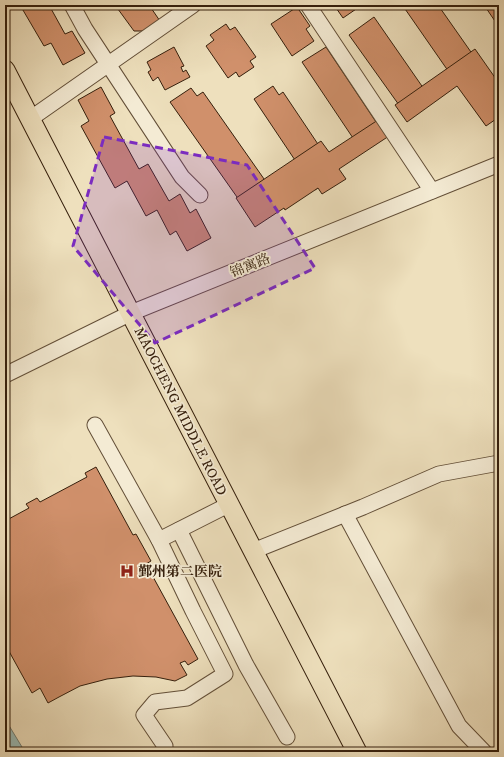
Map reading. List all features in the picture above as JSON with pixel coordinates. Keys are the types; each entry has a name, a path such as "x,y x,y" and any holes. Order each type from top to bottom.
{"main road":[{"name":"MAOCHENG MIDDLE ROAD","path":"5,70 357,752"}],"street":[{"path":"72,5 85,29 182,177 200,195"},
{"path":"30,119 193,5"},
{"path":"308,5 432,191"},
{"name":"锦寓路","path":"5,375 131,313 499,164"},
{"path":"95,424 159,540 225,674"},
{"path":"254,551 439,474 499,463"},
{"path":"159,540 230,504"},
{"path":"345,514 459,726 484,752"},
{"path":"179,530 246,665 287,737"},
{"path":"164,752 165,746 144,715 155,702 187,698 225,674 246,665"}],"highlighted area":[{"path":"104,137 247,165 315,268 155,343 73,246"}],"water":[{"path":"5,719 25,752 5,752"}],"building":[{"path":"20,5 49,5 65,34 72,31 85,53 63,65 51,43 44,46"},
{"path":"115,5 149,5 160,21 146,31 134,31"},
{"path":"334,5 362,5 343,18"},
{"path":"438,5 499,92 499,115 485,124 403,6"},
{"path":"484,5 499,5 499,27"},
{"path":"297,7 310,26 306,29 314,41 292,56 271,24"},
{"path":"374,17 433,102 409,119 349,35"},
{"path":"226,24 230,30 235,27 256,57 250,61 254,67 239,77 236,72 228,78 206,46 214,40 210,35"},
{"path":"174,47 184,66 181,67 183,72 186,70 190,77 165,90 158,77 153,81 148,72 151,70 147,62"},
{"path":"326,47 384,134 361,150 302,62"},
{"path":"475,49 496,79 499,79 499,117 486,126 457,86 407,122 395,105"},
{"path":"273,86 279,95 283,92 338,174 315,190 254,99"},
{"path":"101,87 115,113 110,116 139,169 148,164 169,201 180,194 190,213 196,209 211,238 187,251 176,231 170,235 157,210 146,216 127,181 115,188 81,126 89,121 78,100"},
{"path":"191,88 197,96 203,92 283,206 256,224 170,102"},
{"path":"378,120 389,136 339,169 346,179 322,194 318,188 285,210 284,208 255,227 236,198 321,141 329,152"},
{"path":"96,467 133,535 136,534 151,561 146,564 198,659 188,665 185,661 180,663 187,675 175,681 156,677 133,676 107,679 80,686 48,703 40,688 32,693 5,644 5,521 29,508 26,504 37,498 40,502 87,477 85,473"}],"place":[{"name":"鄞州第二医院","path":"127,571"}]}
